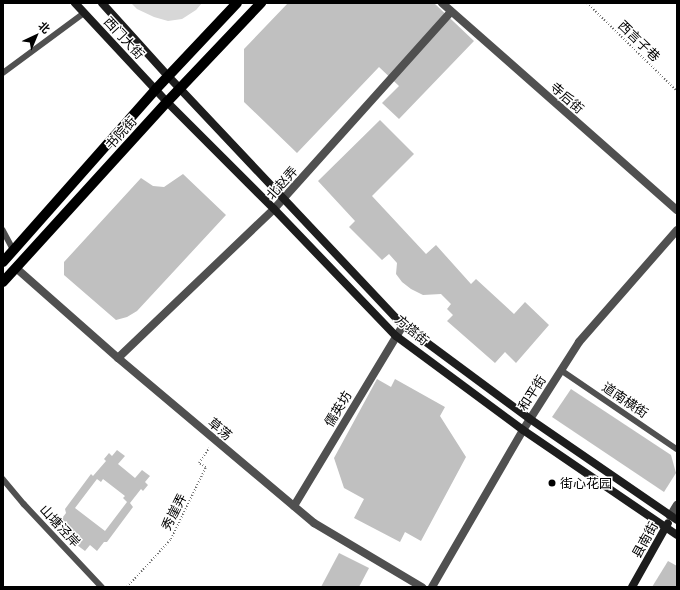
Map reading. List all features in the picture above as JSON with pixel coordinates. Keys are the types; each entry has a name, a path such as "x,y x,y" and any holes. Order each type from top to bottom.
{"main road":[{"name":"书院街","path":"3,262 156,89 237,3"},
{"name":"书院街","path":"3,282 167,102 261,3"}],"street":[{"name":"西门大街","path":"75,3 167,102"},
{"name":"西门大街","path":"102,3 180,88"},
{"name":"寺后街","path":"442,3 677,210"},
{"name":"北赵弄","path":"118,358 284,199 451,12"},
{"name":"方塔街","path":"180,88 403,325 530,419 674,518"},
{"name":"方塔街","path":"167,102 274,209 396,336 523,430 677,535"},
{"name":"和平街","path":"432,587 523,430 579,342 677,230"},
{"name":"草荡","path":"16,268 118,358 314,524 422,587"},
{"name":"儒英坊","path":"294,506 403,325"},
{"name":"县南街","path":"632,587 666,528 674,518 677,505"}],"lane":[{"path":"3,73 84,13"},
{"path":"3,230 14,251"},
{"name":"道南横街","path":"561,370 677,448"},
{"name":"山塘泾岸","path":"3,479 24,504 102,587"}],"path":[{"name":"西言子巷","path":"588,3 677,91"},
{"name":"秀崖弄","path":"127,587 171,539 206,467 199,463 214,440"}],"shaded area":[{"path":"131,3 202,3 196,10 182,19 168,21 154,17 137,9"}],"building":[{"path":"288,3 434,3 474,41 399,119 382,103 399,86 379,67 297,153 244,102 244,49"},
{"path":"380,120 414,154 372,196 426,254 436,245 471,284 476,279 514,314 525,302 549,325 516,363 505,352 495,363 447,321 453,315 447,309 451,304 441,294 423,295 411,289 402,282 396,274 397,263 389,254 382,260 349,227 355,221 318,181"},
{"path":"183,174 226,215 137,311 127,317 116,320 64,275 64,262 141,178 153,186 164,187"},
{"path":"377,379 391,387 395,379 445,407 440,416 466,457 421,541 405,532 400,542 354,518 364,499 344,488 334,458"},
{"path":"571,389 671,455 676,473 664,492 552,417"},
{"path":"117,450 125,456 118,464 135,478 142,470 150,476 145,482 148,485 143,491 141,489 130,503 133,507 107,542 104,542 97,551 90,545 85,551 61,533 66,526 60,521 66,513 65,509 91,474 93,476 106,461 104,459 109,453 112,456","holes":["97,479 101,482 103,479 125,496 123,498 127,502 105,531 75,508"]},
{"path":"339,553 369,568 359,587 321,587"},
{"path":"668,561 677,566 677,587 652,587"}],"place":[{"name":"街心花园","path":"552,483"}]}
